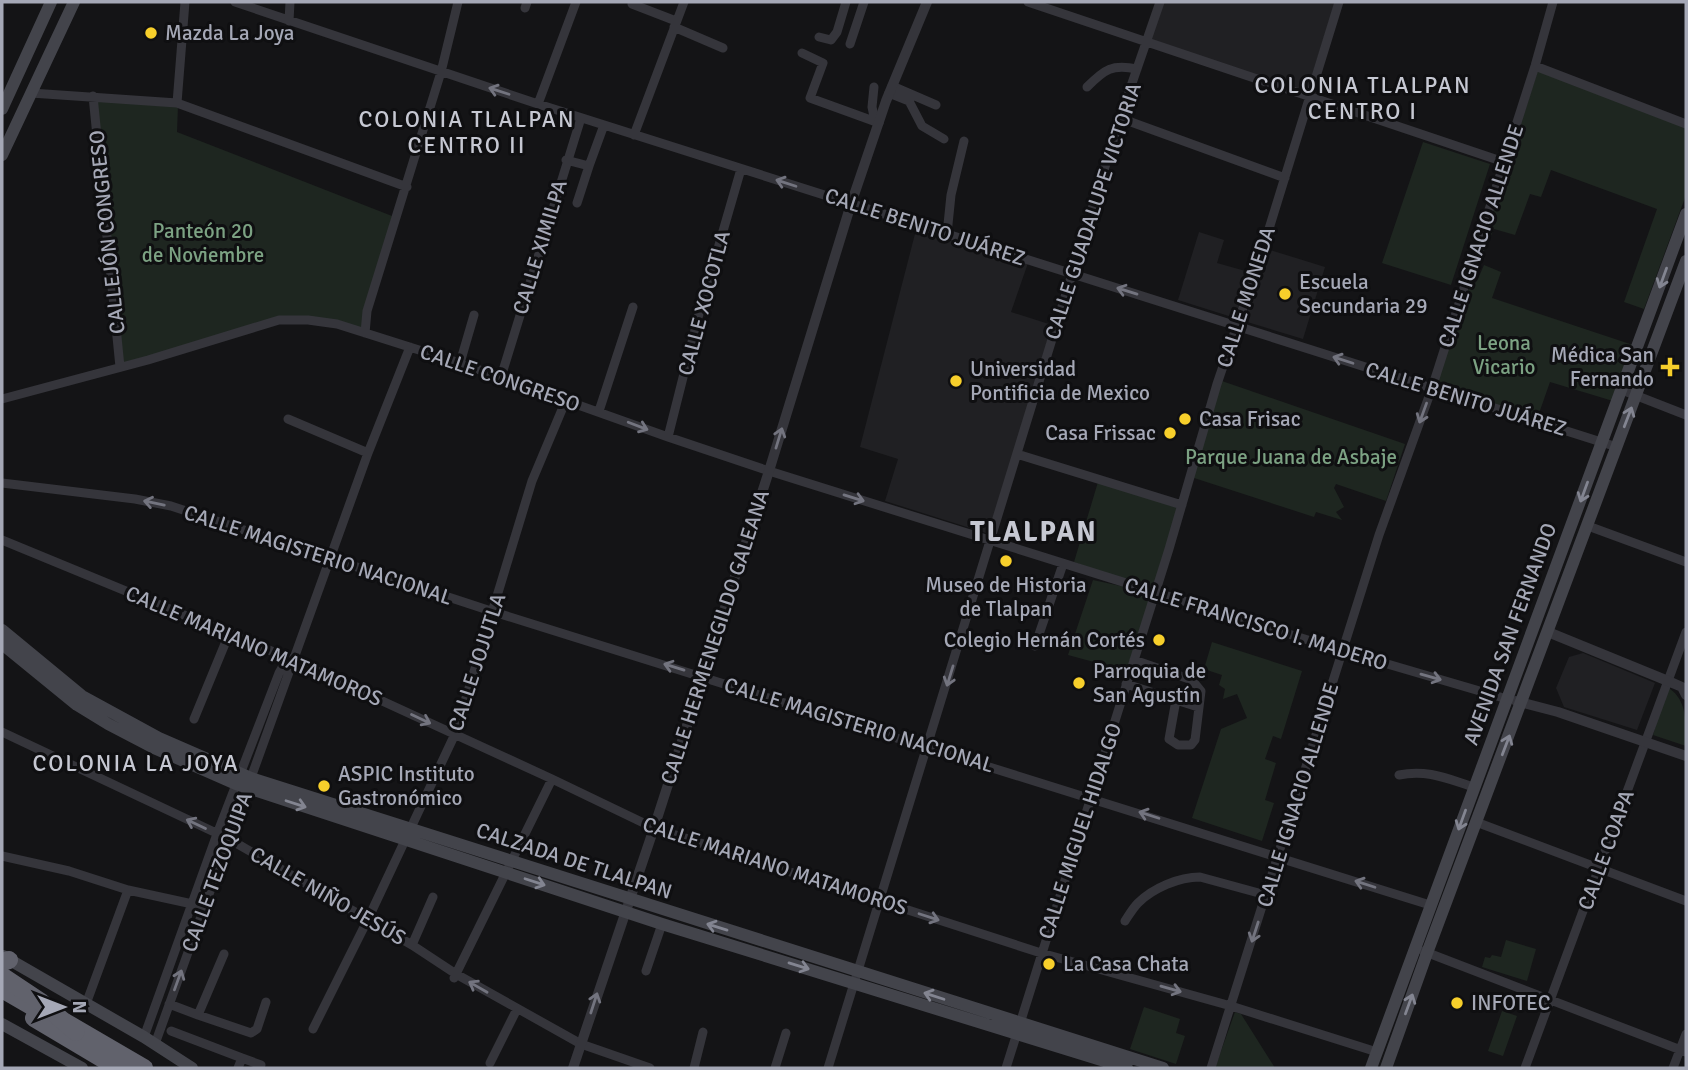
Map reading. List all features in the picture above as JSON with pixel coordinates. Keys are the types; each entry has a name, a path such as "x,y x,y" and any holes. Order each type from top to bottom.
{"highway":[{"path":"4,963 41,1002 76,1032"},
{"path":"2,987 137,1068"},
{"path":"2,987 144,1068"},
{"path":"2,997 118,1068"},
{"path":"2,997 125,1068"}],"main road":[{"path":"2,109 51,2"},
{"path":"2,155 74,2"},
{"name":"AVENIDA SAN FERNANDO","path":"1386,1068 1421,950 1430,905 1686,214"},
{"name":"AVENIDA SAN FERNANDO","path":"1371,1068 1476,822 1686,265"},
{"name":"CALZADA DE TLALPAN","path":"2,630 82,696 244,781"},
{"name":"CALZADA DE TLALPAN","path":"2,644 88,711 154,748 244,781 855,977 1019,1028 1163,1068"},
{"name":"CALZADA DE TLALPAN","path":"626,905 662,924 855,977"},
{"path":"4,963 86,1004 192,1068"},
{"path":"2,1024 82,1068"},
{"name":"CALZADA DE TLALPAN","path":"1019,1028 1127,1068"}],"street":[{"path":"177,103 185,2"},
{"name":"CALLE BENITO JUÁREZ","path":"235,2 581,118 1617,447"},
{"path":"289,20 290,2"},
{"path":"365,333 367,312 441,72 458,2"},
{"path":"538,104 576,2"},
{"path":"634,135 684,2"},
{"path":"819,37 831,40 846,2"},
{"path":"836,32 851,41 864,2"},
{"name":"CALLE HERMENEGILDO GALEANA","path":"573,1068 769,471 877,122 928,2"},
{"path":"1028,2 1504,162"},
{"name":"CALLE GUADALUPE VICTORIA","path":"828,1068 1120,118 1160,2"},
{"name":"CALLE MONEDA","path":"1155,593 1217,384 1238,326 1339,2"},
{"name":"CALLE IGNACIO ALLENDE","path":"1211,1068 1379,535 1432,388 1553,2"},
{"path":"632,4 723,48"},
{"path":"802,53 823,63 810,98 877,122"},
{"path":"1087,87 1109,68 1119,66 1138,69"},
{"path":"1535,66 1686,124"},
{"path":"874,87 872,107 877,122"},
{"path":"890,90 936,105"},
{"path":"890,90 909,101 922,127 944,139"},
{"path":"31,93 177,103 407,187"},
{"name":"CALLEJÓN CONGRESO","path":"93,96 120,367"},
{"name":"CALLE XIMILPA","path":"501,377 581,118"},
{"path":"1120,118 1285,178"},
{"path":"577,203 604,125"},
{"path":"947,234 951,195 964,141"},
{"path":"566,160 589,166"},
{"name":"CALLE XOCOTLA","path":"668,437 699,314 741,169"},
{"path":"599,411 633,307"},
{"path":"460,363 474,315"},
{"name":"CALLE CONGRESO","path":"2,399 279,320 337,324 460,363 769,471 991,541"},
{"name":"CALLE TEZOQUIPA","path":"149,1041 217,834 244,781 293,660 368,453 410,347"},
{"path":"1622,390 1686,415"},
{"name":"CALLE JOJUTLA","path":"313,1028 368,919 455,734 532,481 566,400"},
{"path":"288,419 368,453"},
{"path":"1017,454 1182,505"},
{"name":"CALLE MAGISTERIO NACIONAL","path":"2,483 171,506 494,612 1430,905"},
{"path":"1588,526 1686,562"},
{"name":"CALLE MARIANO MATAMOROS","path":"2,540 293,660 654,828 1041,953 1231,1006 1377,1052"},
{"name":"CALLE FRANCISCO I. MADERO","path":"991,541 1343,651 1522,702 1686,755"},
{"path":"1035,646 1063,564"},
{"name":"CALLE MIGUEL HIDALGO","path":"1006,1068 1155,593"},
{"path":"1548,632 1685,690"},
{"name":"CALLE COAPA","path":"1525,1068 1686,632"},
{"path":"194,719 229,634"},
{"path":"1134,660 1192,680 1201,691 1194,744 1173,744 1169,739 1176,700"},
{"path":"1126,684 1198,707"},
{"name":"CALLE NIÑO JESÚS","path":"2,732 229,839 412,945 455,976 581,1044 650,1068"},
{"path":"1399,775 1416,771 1474,787"},
{"path":"455,976 552,779"},
{"name":"CALLE TEZOQUIPA","path":"149,1041 169,1004 229,839 244,781"},
{"path":"1476,822 1686,901"},
{"path":"2,856 69,871 128,890 193,905 205,905"},
{"path":"1125,921 1139,902 1175,881 1190,877 1200,877 1266,895"},
{"path":"86,1004 128,890"},
{"path":"412,945 433,897"},
{"path":"646,971 662,924"},
{"path":"1421,950 1684,1051"},
{"path":"198,1015 224,954"},
{"path":"169,1004 251,1033 257,1029 266,1002"},
{"path":"490,1063 517,1009"},
{"path":"171,1031 261,1065"},
{"path":"694,1068 704,1032"},
{"path":"775,1068 786,1033"},
{"path":"1673,1068 1684,1051 1686,1034"},
{"path":"238,1068 242,1058"}],"shaded area":[{"path":"1162,2 1335,2 1306,94 1149,41"},
{"name":"Universidad Pontificia de Mexico","path":"916,230 1028,263 1011,312 1052,325 989,534 885,501 898,459 860,447"},
{"path":"1199,232 1224,240 1217,263 1249,272 1235,318 1178,300"},
{"name":"Escuela Secundaria 29","path":"1267,249 1325,267 1303,339 1244,321"},
{"path":"1583,653 1655,683 1637,730 1564,707 1556,688 1569,657"}],"green space":[{"name":"Leona Vicario","path":"1538,70 1686,128 1686,195 1644,309 1624,302 1657,209 1551,170 1541,197 1530,194 1515,235 1494,229 1465,293 1477,281 1484,265 1501,272 1492,298 1633,345 1613,401 1550,382 1537,419 1435,386 1466,296 1463,295"},
{"name":"Panteón 20 de Noviembre","path":"96,100 178,106 177,132 392,216 362,332 335,324 278,320 122,366"},
{"path":"1423,142 1490,164 1451,285 1382,263"},
{"name":"Parque Juana de Asbaje","path":"1219,380 1405,444 1386,501 1336,484 1334,488 1344,507 1336,512 1342,520 1316,512 1314,517 1191,477"},
{"path":"1098,482 1181,505 1154,591 1074,562"},
{"path":"1093,580 1153,593 1127,671 1068,655"},
{"path":"1212,642 1302,671 1281,739 1273,736 1265,759 1276,763 1265,800 1274,803 1262,841 1192,818 1221,729 1247,718 1237,694 1223,699 1225,689 1219,685 1222,675 1204,669"},
{"path":"1667,687 1679,698 1682,705 1686,721 1686,746 1653,735"},
{"path":"1506,940 1536,949 1527,981 1482,967 1485,957 1501,957"},
{"path":"1144,1007 1180,1019 1176,1033 1185,1036 1176,1064 1130,1049"},
{"path":"1502,1011 1517,1016 1503,1056 1488,1051"},
{"path":"1235,1012 1241,1014 1275,1068 1215,1068"}],"place":[{"name":"Mazda La Joya","path":"151,33"},
{"name":"Escuela Secundaria 29","path":"1285,294"},
{"name":"Médica San Fernando","path":"1670,367"},
{"name":"Universidad Pontificia de Mexico","path":"956,381"},
{"name":"Casa Frisac","path":"1185,419"},
{"name":"Casa Frissac","path":"1170,433"},
{"name":"Museo de Historia de Tlalpan","path":"1006,561"},
{"name":"Colegio Hernán Cortés","path":"1159,640"},
{"name":"Parroquia de San Agustín","path":"1079,683"},
{"name":"ASPIC Instituto Gastronómico","path":"324,786"},
{"name":"La Casa Chata","path":"1049,964"},
{"name":"INFOTEC","path":"1457,1003"}],"district":[{"name":"COLONIA TLALPAN CENTRO I","path":"1363,98"},
{"name":"COLONIA TLALPAN CENTRO II","path":"467,132"},
{"name":"TLALPAN","path":"1034,532"},
{"name":"COLONIA LA JOYA","path":"136,763"}]}
